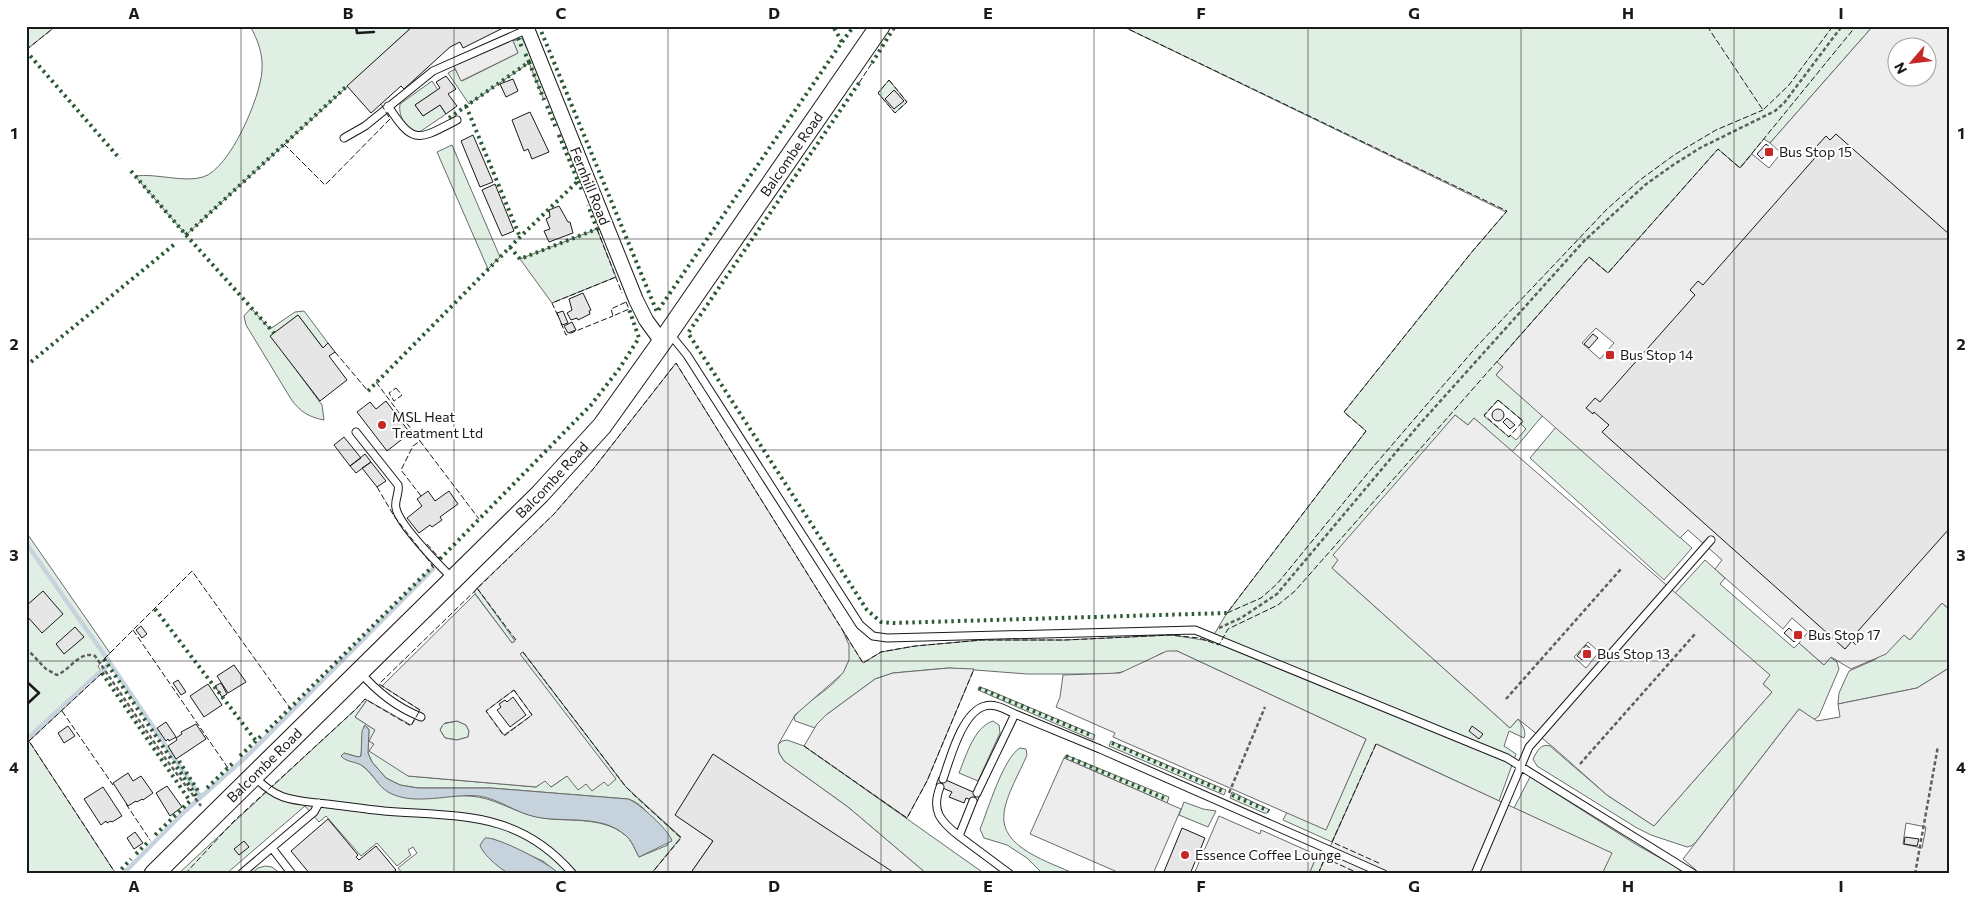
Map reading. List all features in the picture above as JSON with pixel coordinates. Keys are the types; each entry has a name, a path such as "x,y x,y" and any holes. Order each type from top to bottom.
{"main road":[{"name":"Balcombe Road","path":"154,874 540,494 602,426 880,26"}],"street":[{"name":"Fernhill Road","path":"527,28 636,300 646,320 665,337"}],"lane":[{"path":"344,138 365,126 433,71 527,28"},
{"path":"388,106 401,126 413,136 425,136 457,120"},
{"path":"665,337 688,356 860,625 873,636 887,638 1195,630 1508,758 1694,874"},
{"path":"356,432 398,483 396,505 400,517 453,580"},
{"path":"1475,874 1529,747 1711,540"},
{"path":"359,672 374,689 421,718"},
{"path":"942,779 962,728 972,714 982,707 1001,708 1384,874"},
{"path":"977,793 1015,714"},
{"path":"254,776 268,790 279,796 383,811 452,814 492,822 541,845 561,861 573,874"},
{"path":"940,787 935,800 937,810 943,821 959,836 1010,874"},
{"path":"959,836 973,801"},
{"path":"241,874 314,812 319,803"},
{"path":"272,848 292,874"}],"path":[{"path":"1215,630 1241,618 1277,594 1418,426 1584,242 1646,186 1673,165 1700,148 1775,111 1784,103 1842,26"},
{"path":"1506,699 1621,569"},
{"path":"1580,764 1695,634"},
{"path":"26,648 46,669 54,674 61,674 86,654 95,656 200,805"},
{"path":"1224,804 1264,707"},
{"path":"1915,874 1938,746"}],"green space":[{"path":"26,26 56,26 26,50"},
{"path":"250,26 413,26 186,235 135,176 195,179 213,171 223,161 250,113 260,82 262,70 261,53"},
{"path":"1122,26 1873,26 1770,143 1764,139 1740,168 1718,150 1608,273 1590,258 1498,362 1503,367 1496,375 1543,415 1512,452 1474,418 1468,425 1455,415 1332,568 1510,728 1518,719 1524,728 1525,735 1524,738 1509,731 1504,746 1516,754 1499,801 1377,744 1332,842 1283,820 1287,812 1326,829 1366,739 1177,651 1162,653 1128,671 1110,674 1027,674 949,668 893,673 875,679 826,715 815,728 795,721 794,717 799,711 839,678 845,668 848,658 847,645 842,629 863,663 881,652 915,646 982,640 1065,640 1171,635 1210,641 1227,613 1366,431 1344,412 1506,212","holes":["1498,400 1523,421 1521,424 1526,429 1516,440 1510,435 1509,437 1484,416"]},
{"path":"522,38 534,62 547,97 544,100 529,63 469,104 448,73 455,69 462,81 518,53 513,41"},
{"path":"889,80 907,102 895,113 878,93"},
{"path":"432,81 438,90 415,105 423,116 440,105 446,114 418,133 410,129 404,122 400,113 400,104"},
{"path":"452,145 500,257 488,269 437,152"},
{"path":"597,229 616,277 552,303 520,259"},
{"path":"251,308 270,329 295,312 304,311 328,343 323,348 298,315 271,336 322,405 324,420 305,413 291,399 246,325 244,316"},
{"path":"1556,427 1692,548 1664,580 1530,458"},
{"path":"26,532 110,653 98,666 102,673 29,741 116,874 26,874"},
{"path":"1705,560 1725,578 1720,584 1794,648 1799,643 1824,665 1830,657 1837,662 1839,669 1819,716 1815,719 1811,718 1799,709 1696,842 1687,847 1651,835 1637,828 1537,766 1533,759 1542,747 1550,746 1607,795 1654,826 1772,692 1763,684 1769,675 1675,593"},
{"path":"477,588 516,640 512,643 474,592"},
{"path":"1942,603 1949,609 1949,668 1917,688 1838,704 1839,693 1849,671 1874,660 1890,649 1904,635 1910,640"},
{"path":"523,652 626,787 681,838 651,874 559,874 543,861 493,839 499,866 510,874 403,874 398,868 417,853 413,847 408,850 411,855 397,866 377,843 361,856 326,816 319,822 305,806 226,874 178,874 365,699 367,700 355,717 375,730 370,741 408,776 536,787 545,780 551,787 567,776 586,784 604,782 607,785 519,654","holes":["364,726 369,730 368,753 372,762 386,778 400,785 418,788 491,788 628,799 641,806 656,825 668,845 639,857 627,837 615,829 594,822 537,817 478,797 415,798 397,795 388,791 364,767 344,753 358,757 361,756"]},
{"path":"979,687 1095,735 1093,740 978,690"},
{"path":"457,721 466,725 469,731 468,737 457,740 445,738 440,730 443,724"},
{"path":"993,721 999,725 1000,733 978,781 959,773 976,736 986,724"},
{"path":"787,740 804,746 985,874 927,874 848,807 784,761 777,746 782,741"},
{"path":"1111,741 1226,790 1224,795 1109,746"},
{"path":"1020,748 1026,749 1027,755 1007,799 1004,813 1005,825 1009,836 1018,845 1040,859 1075,874 1043,874 1027,858 1007,845 984,838 980,829 1002,773 1008,762"},
{"path":"1066,755 1169,797 1167,803 1064,758"},
{"path":"1530,777 1637,845 1678,868 1683,874 1602,874 1611,853 1514,808"},
{"path":"1232,792 1270,810 1264,813 1230,798"},
{"path":"1184,802 1203,809 1216,811 1208,827 1179,815"},
{"path":"1317,855 1325,858 1318,874 1309,874"},
{"path":"272,867 281,874 251,874 258,868"}],"shaded area":[{"path":"1873,26 1949,26 1949,609 1942,603 1910,640 1904,635 1886,654 1851,669 1831,657 1824,665 1799,643 1808,632 1792,618 1783,629 1715,569 1722,560 1688,530 1680,538 1496,375 1503,367 1497,362 1589,257 1608,273 1718,149 1740,168 1752,154 1769,168 1781,153 1770,143","holes":["1596,328 1614,343 1600,359 1582,343"]},
{"path":"511,36 518,53 461,81 452,62"},
{"path":"676,363 842,629 849,645 849,660 843,673 795,715 778,745 779,753 784,761 848,807 927,874 896,874 676,815 713,841 690,874 651,874 681,837 626,787 523,652 520,654 616,779 608,786 604,782 592,791 586,784 578,790 567,776 551,787 545,781 536,787 408,776 369,751 374,744 369,741 375,730 355,717 367,700 411,725 420,710 382,686 475,594 512,643 515,641 477,588 554,514 594,468","holes":["514,690 532,715 504,735 486,711","457,721 466,725 469,731 468,737 457,740 445,738 440,730 442,726 445,723"]},
{"path":"1455,415 1468,425 1474,418 1770,675 1763,684 1772,692 1654,826 1607,795 1518,719 1510,728 1332,568 1338,560 1333,555","holes":["1588,642 1599,652 1586,668 1574,657"]},
{"path":"1167,651 1177,651 1366,739 1326,830 1113,737 1115,733 1056,707 1060,697 1063,675 1120,673"},
{"path":"949,668 974,669 927,781 907,818 804,746 817,724 826,715 875,679 893,673"},
{"path":"1949,668 1949,874 1694,874 1696,870 1683,859 1799,709 1817,721 1840,717 1838,704 1917,688","holes":["1906,823 1926,827 1922,848 1903,844"]},
{"path":"365,725 369,730 368,753 372,762 386,778 400,785 418,788 491,788 628,799 639,805 653,817 670,836 672,841 639,857 627,837 615,828 605,824 582,820 536,817 479,796 409,799 398,796 384,789 364,767 341,756 344,753 358,757 361,756 362,731"},
{"path":"1376,744 1612,853 1602,874 1318,874"},
{"path":"1064,758 1181,809 1153,874 1122,874 1030,834"},
{"path":"1219,816 1260,834 1261,830 1317,855 1309,874 1194,874"},
{"path":"485,838 500,841 523,851 559,874 523,875 507,873 493,862 482,849 480,845"}],"building":[{"path":"413,26 507,26 463,48 460,42 450,47 404,89 401,86 371,113 347,86"},
{"path":"446,76 456,89 448,94 457,106 446,114 440,105 423,116 415,105 440,88 436,82"},
{"path":"513,79 518,91 506,97 500,84"},
{"path":"894,90 904,101 894,109 885,99"},
{"path":"530,112 549,152 532,159 528,149 524,151 512,120"},
{"path":"1836,134 1949,234 1949,529 1858,631 1864,637 1856,645 1852,641 1845,649 1602,432 1609,425 1594,412 1593,414 1586,408 1595,398 1600,402 1695,295 1690,290 1698,281 1703,285 1821,151 1816,147 1826,136 1830,140"},
{"path":"473,135 493,182 480,187 461,141"},
{"path":"1766,144 1771,148 1762,159 1757,154"},
{"path":"495,184 514,231 502,236 482,190"},
{"path":"559,206 568,222 570,222 573,233 549,242 544,231 550,229 546,219 550,217 549,210"},
{"path":"583,293 591,310 589,311 590,314 578,320 577,318 571,320 567,313 572,310 569,299"},
{"path":"563,311 568,323 562,325 557,313"},
{"path":"298,315 323,348 328,343 335,352 329,356 347,380 320,401 270,336"},
{"path":"572,322 576,330 568,333 564,326"},
{"path":"1593,334 1598,338 1589,348 1584,344"},
{"path":"386,401 410,433 387,451 357,412 370,402 376,409"},
{"path":"1500,409 1503,410 1503,420 1496,421 1493,420 1492,413 1493,410"},
{"path":"1507,418 1515,425 1510,429 1503,422"},
{"path":"344,437 361,458 350,466 334,445"},
{"path":"365,454 371,462 356,473 350,466"},
{"path":"371,462 386,481 377,487 362,468"},
{"path":"428,491 435,501 449,491 458,504 440,517 442,520 432,527 430,525 419,533 407,518 422,506 417,499"},
{"path":"43,591 63,614 42,633 26,615 26,606"},
{"path":"141,626 147,634 142,638 136,630"},
{"path":"75,627 84,637 64,654 56,644"},
{"path":"1789,628 1799,637 1794,642 1784,633"},
{"path":"1586,645 1591,649 1582,660 1577,656"},
{"path":"234,665 246,682 228,693 217,676"},
{"path":"178,680 186,692 181,695 173,683"},
{"path":"221,683 227,694 222,697 215,686"},
{"path":"208,684 222,705 204,717 190,696"},
{"path":"513,697 526,715 510,727 497,710 501,707 499,704 505,700 507,702"},
{"path":"166,722 176,737 169,741 168,739 166,741 157,728"},
{"path":"196,724 206,739 176,759 168,746 177,740 176,738 182,734 181,732"},
{"path":"68,726 75,736 64,743 58,733"},
{"path":"1472,726 1483,734 1479,739 1469,731"},
{"path":"713,754 896,874 690,874 713,841 675,815"},
{"path":"128,773 133,781 141,776 153,793 143,800 136,801 128,806 113,783"},
{"path":"939,777 980,795 977,802 966,798 964,803 949,797 952,792 936,785"},
{"path":"167,786 182,807 170,816 156,793"},
{"path":"103,787 122,816 112,822 107,823 106,821 101,825 84,799"},
{"path":"328,819 358,855 356,857 359,860 376,846 396,870 391,874 310,874 291,851"},
{"path":"1182,828 1205,838 1190,874 1163,874"},
{"path":"135,832 143,843 134,849 127,838"},
{"path":"1905,837 1919,839 1917,846 1904,844"},
{"path":"244,841 249,847 239,855 234,849"}],"waterway":[{"path":"26,543 110,663 26,740"},
{"path":"123,874 184,812 246,757 433,569"},
{"path":"110,663 199,795"}],"hedge":[{"path":"539,26 657,312 842,42 833,26"},
{"path":"842,42 854,26"},
{"path":"872,63 895,26"},
{"path":"518,38 523,50"},
{"path":"26,51 120,159"},
{"path":"449,118 529,62 524,51"},
{"path":"529,62 544,100"},
{"path":"859,83 688,333 867,610 881,622 893,623 1227,613"},
{"path":"131,171 186,235 347,86"},
{"path":"466,106 520,237"},
{"path":"547,106 556,128"},
{"path":"368,391 578,181 558,133"},
{"path":"578,181 583,193"},
{"path":"510,247 520,259 597,229 588,205"},
{"path":"186,235 274,333"},
{"path":"26,366 176,243"},
{"path":"440,559 591,405 619,369 639,338 629,309"},
{"path":"266,732 433,566"},
{"path":"155,609 256,741"},
{"path":"104,659 197,797"},
{"path":"102,673 190,801 154,836"},
{"path":"979,688 1093,736"},
{"path":"240,756 261,736"},
{"path":"1112,743 1225,792"},
{"path":"1066,756 1166,799"},
{"path":"179,761 200,794"},
{"path":"207,788 234,762"},
{"path":"1232,795 1269,811"},
{"path":"136,854 150,840"},
{"path":"117,874 131,859"}],"fence":[{"path":"26,50 56,26"},
{"path":"1122,26 1507,211 1471,253 1344,412 1366,431 1227,613"},
{"path":"1707,26 1763,110 1789,85 1833,26"},
{"path":"185,874 234,821 365,699 411,726 420,710 379,684 554,514 594,468 676,363 863,663 881,652 915,646 982,640 1065,640 1171,635 1199,638 1219,645 1228,629 1278,605 1295,591 1589,257 1608,273 1718,149 1740,168 1856,26"},
{"path":"859,83 872,63"},
{"path":"889,80 907,102 895,113 878,93 889,80"},
{"path":"284,144 325,185 390,119 381,104"},
{"path":"1227,613 1261,598 1277,584 1367,474 1478,345 1607,209 1640,180 1674,155 1716,130 1763,110"},
{"path":"597,229 622,293"},
{"path":"558,316 552,303 616,277"},
{"path":"626,302 629,309 613,316 611,309 626,302"},
{"path":"561,323 566,335 613,316"},
{"path":"335,352 368,391"},
{"path":"376,382 420,441"},
{"path":"396,388 402,395 394,401 389,393 396,388"},
{"path":"1498,400 1523,421 1509,437 1484,415 1498,400"},
{"path":"421,496 401,470 413,446 420,441 479,519"},
{"path":"377,487 394,516 433,566"},
{"path":"427,544 440,559"},
{"path":"104,659 192,571 290,708"},
{"path":"477,588 516,640"},
{"path":"133,630 228,768"},
{"path":"523,652 626,787 681,838 651,874"},
{"path":"804,746 907,818 927,781 974,669"},
{"path":"102,673 29,741 116,874"},
{"path":"514,690 532,715 504,736 486,711 514,690"},
{"path":"62,711 113,785"},
{"path":"1376,744 1332,842 1381,864"},
{"path":"126,804 150,840"},
{"path":"1318,874 1325,858 1360,874"}],"wall":[{"path":"359,26 356,26 357,33 374,32"},
{"path":"26,681 39,693 26,705"}],"place":[{"name":"Bus Stop 15","path":"1769,152"},
{"name":"Bus Stop 14","path":"1610,355"},
{"name":"MSL Heat Treatment Ltd","path":"382,425"},
{"name":"Bus Stop 17","path":"1798,635"},
{"name":"Bus Stop 13","path":"1587,654"},
{"name":"Essence Coffee Lounge","path":"1185,855"}]}
